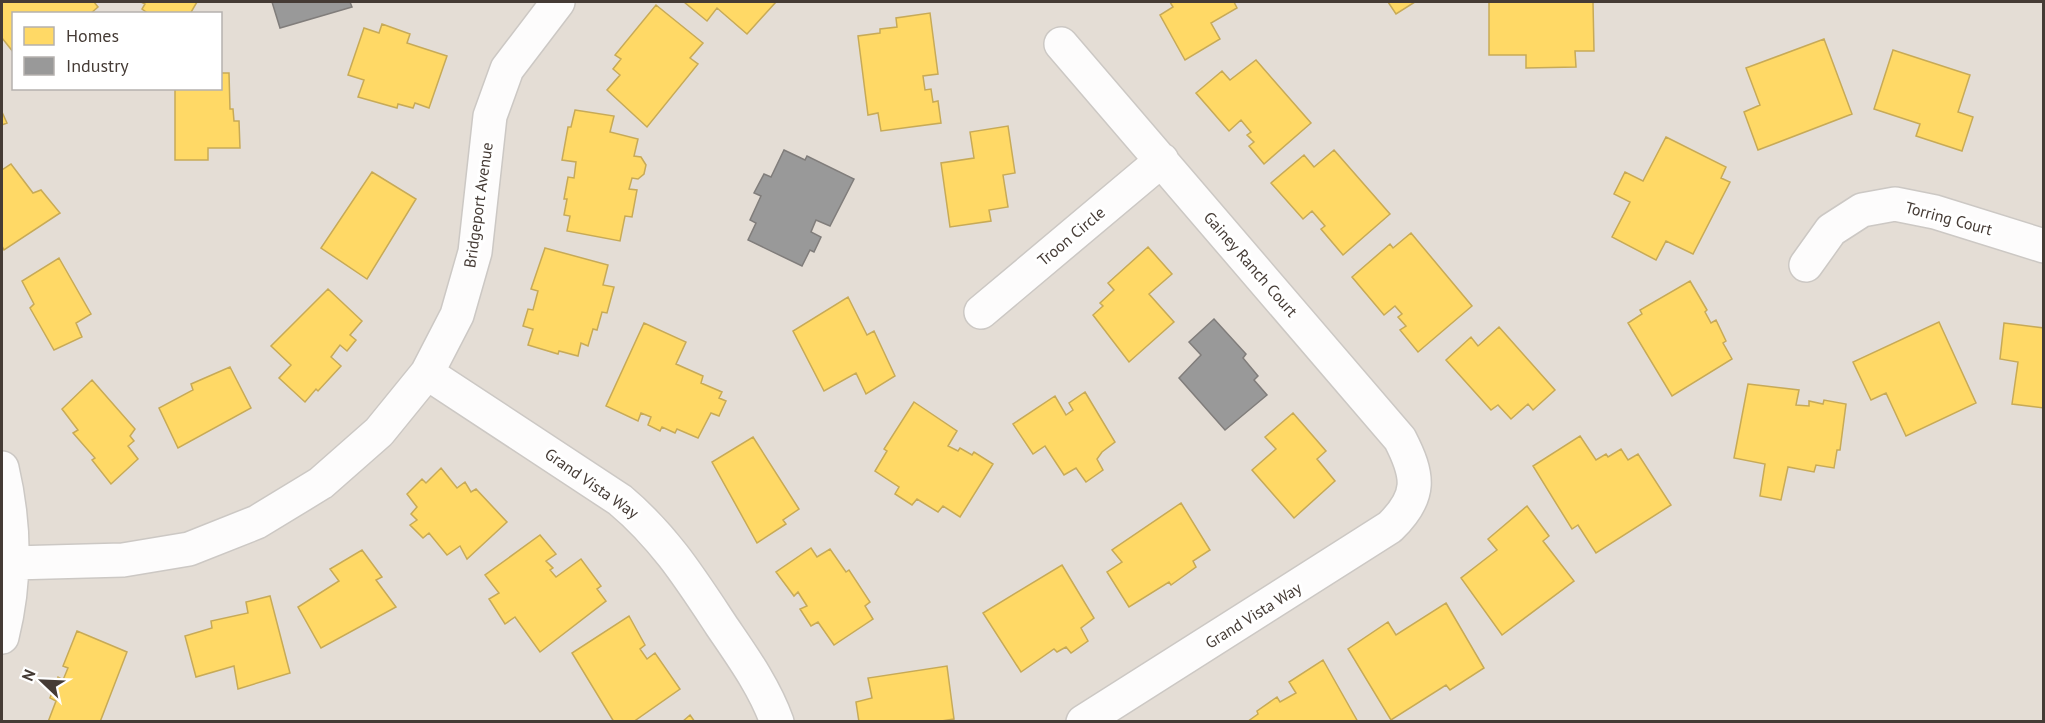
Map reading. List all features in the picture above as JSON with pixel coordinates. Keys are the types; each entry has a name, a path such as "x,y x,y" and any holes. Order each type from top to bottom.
{"street":[{"name":"Bridgeport Avenue","path":"13,563 123,560 189,549 257,522 321,483 379,432 427,373 457,315 475,252 490,116 507,69 543,7"},
{"name":"Gainey Ranch Court","path":"1061,44 1400,439 1413,464 1415,477 1412,496"},
{"name":"Troon Circle","path":"981,312 1162,160"},
{"name":"Torring Court","path":"1806,265 1831,230 1862,210 1895,204 1935,212 2043,246"},
{"name":"Grand Vista Way","path":"427,373 620,500 646,521 672,550 745,660 758,680 777,722"},
{"path":"2,468 8,495 13,563 8,612 2,637"},
{"name":"Grand Vista Way","path":"1083,722 1390,527 1403,514 1412,496"}],"shaded area":[{"path":"2,2 2043,2 2043,721 2,721"}],"building: Homes":[{"path":"2,2 94,2 98,7 92,12 12,12 12,50 2,38"},
{"path":"141,2 197,2 191,12 146,12 142,9 145,4"},
{"path":"684,2 776,2 747,34 717,8 707,21"},
{"path":"1170,2 1234,2 1237,8 1211,23 1220,39 1185,60 1160,15 1173,7"},
{"path":"1388,2 1415,2 1396,14"},
{"path":"1489,2 1593,2 1594,51 1575,51 1576,67 1526,68 1526,55 1489,55"},
{"path":"656,5 703,43 690,58 698,64 647,127 607,90 620,75 613,69 621,59 615,55"},
{"path":"930,13 938,74 923,76 925,90 931,89 933,102 938,101 941,123 881,131 878,113 868,115 858,36 880,33 880,29 897,27 896,18"},
{"path":"382,24 410,34 407,43 447,56 429,108 415,103 413,108 398,104 397,108 358,97 364,80 348,75 364,28 379,33"},
{"path":"1824,39 1852,114 1758,150 1744,112 1760,105 1746,68"},
{"path":"1893,50 1970,75 1958,112 1973,117 1962,151 1916,136 1920,124 1874,109"},
{"path":"1256,60 1311,123 1264,164 1249,146 1254,142 1247,135 1251,132 1241,120 1229,131 1196,93 1222,71 1230,80"},
{"path":"222,73 229,73 230,109 233,109 234,121 239,121 240,148 208,148 208,160 175,160 175,90 222,90"},
{"path":"575,110 614,116 610,132 638,139 634,156 641,157 646,165 644,174 638,179 632,178 629,189 637,190 632,217 625,216 620,241 567,231 570,216 564,215 567,199 564,199 568,177 574,178 576,162 562,160 568,127 571,127"},
{"path":"2,112 7,123 2,125"},
{"path":"1008,126 1015,173 1003,175 1008,207 989,210 991,221 950,227 941,163 974,158 970,132"},
{"path":"1666,137 1726,167 1721,178 1730,182 1693,254 1666,241 1656,260 1612,237 1630,202 1614,194 1625,172 1643,181"},
{"path":"1334,150 1390,214 1343,255 1321,229 1325,226 1312,211 1303,219 1271,183 1304,155 1314,167"},
{"path":"11,164 33,193 41,190 60,213 4,250 2,246 2,170"},
{"path":"372,172 416,199 367,279 321,248"},
{"path":"1411,233 1472,306 1418,352 1400,330 1406,326 1398,317 1402,314 1395,306 1384,315 1352,277 1390,244 1393,248"},
{"path":"1148,247 1172,274 1149,294 1174,322 1129,362 1093,315 1103,306 1100,303 1114,290 1108,283"},
{"path":"545,248 608,265 603,285 614,287 607,313 602,312 597,330 593,329 588,346 581,343 578,356 559,351 558,354 528,345 533,329 523,326 528,309 533,310 538,291 531,289"},
{"path":"59,258 91,314 76,323 82,337 54,350 30,308 34,304 22,281"},
{"path":"1690,281 1707,310 1705,312 1711,323 1716,320 1726,341 1723,343 1732,359 1672,396 1628,323 1642,314 1640,310"},
{"path":"328,289 362,321 350,335 356,340 347,351 340,345 331,357 341,366 305,402 279,378 291,365 271,346"},
{"path":"848,297 867,335 874,331 895,376 866,394 856,373 824,391 793,331"},
{"path":"1939,322 1976,403 1906,436 1886,393 1871,400 1853,362"},
{"path":"644,323 686,342 676,364 703,376 701,383 722,392 719,398 726,401 719,416 711,413 698,438 677,429 675,433 662,427 660,431 648,425 651,417 641,413 638,421 606,406"},
{"path":"2004,323 2044,328 2044,408 2012,404 2018,362 2000,359"},
{"path":"1499,327 1555,390 1533,410 1528,404 1511,419 1498,405 1491,410 1446,360 1471,337 1478,346"},
{"path":"230,367 251,408 178,448 159,408 193,390 191,384"},
{"path":"92,380 135,429 130,436 134,441 128,446 138,459 111,484 92,460 95,458 73,433 78,430 62,409"},
{"path":"1748,384 1799,390 1796,405 1809,406 1809,401 1823,404 1824,400 1846,404 1840,450 1837,450 1834,468 1816,465 1814,472 1788,467 1781,500 1760,496 1765,464 1734,458"},
{"path":"1085,392 1115,442 1097,459 1103,470 1086,482 1076,468 1064,475 1045,446 1033,454 1013,424 1055,396 1066,415 1073,410 1069,403"},
{"path":"914,402 957,431 948,446 958,451 960,448 972,455 974,452 993,464 960,517 943,506 938,512 917,499 912,505 895,494 899,487 875,471 887,451 884,449"},
{"path":"1293,413 1326,451 1317,459 1335,481 1294,518 1252,470 1276,449 1265,437"},
{"path":"1580,436 1596,460 1606,454 1608,457 1621,449 1628,460 1638,454 1671,505 1596,553 1578,525 1572,529 1533,466"},
{"path":"753,437 799,509 783,520 786,524 757,543 712,462"},
{"path":"441,468 457,488 465,482 471,492 476,489 507,522 467,559 460,546 447,555 429,533 423,538 410,525 417,520 411,514 417,507 407,494 422,479 426,483"},
{"path":"1181,503 1210,550 1193,561 1196,567 1171,585 1169,582 1129,607 1107,572 1122,562 1112,550"},
{"path":"1527,506 1549,536 1543,541 1574,581 1502,635 1461,578 1497,550 1488,539"},
{"path":"540,535 556,554 546,561 553,568 550,570 556,577 581,559 601,586 597,589 606,601 540,652 515,617 505,624 489,599 499,593 485,575"},
{"path":"811,548 817,557 830,549 846,572 849,570 870,602 865,606 873,619 834,645 818,622 811,626 800,609 807,606 798,592 794,596 776,572"},
{"path":"362,550 382,577 376,580 396,607 321,648 298,607 339,581 330,569"},
{"path":"1062,565 1094,618 1081,628 1088,641 1071,653 1066,647 1057,652 1054,649 1021,672 983,613"},
{"path":"270,596 290,673 238,689 234,666 196,677 185,636 212,628 211,621 248,613 246,602"},
{"path":"1446,603 1484,668 1450,690 1446,685 1391,720 1348,649 1388,622 1396,635"},
{"path":"629,616 645,645 640,649 647,659 655,653 680,689 633,722 614,722 572,653"},
{"path":"77,631 127,652 100,722 48,722 56,701 50,698 58,677 63,680 68,668 63,666"},
{"path":"1323,660 1358,722 1247,722 1258,714 1257,711 1277,697 1280,702 1296,693 1289,682"},
{"path":"947,666 954,719 935,722 859,722 856,702 872,698 868,678"},
{"path":"690,715 695,722 682,722"}],"building: Industry":[{"path":"272,2 350,2 352,7 280,28"},
{"path":"784,150 805,160 807,156 854,179 830,226 816,220 811,232 821,237 814,252 810,250 802,266 748,240 756,223 750,220 761,196 754,193 764,174 771,177"},
{"path":"1214,319 1246,354 1243,358 1258,376 1254,380 1267,395 1225,430 1179,378 1201,355 1189,342"}]}
